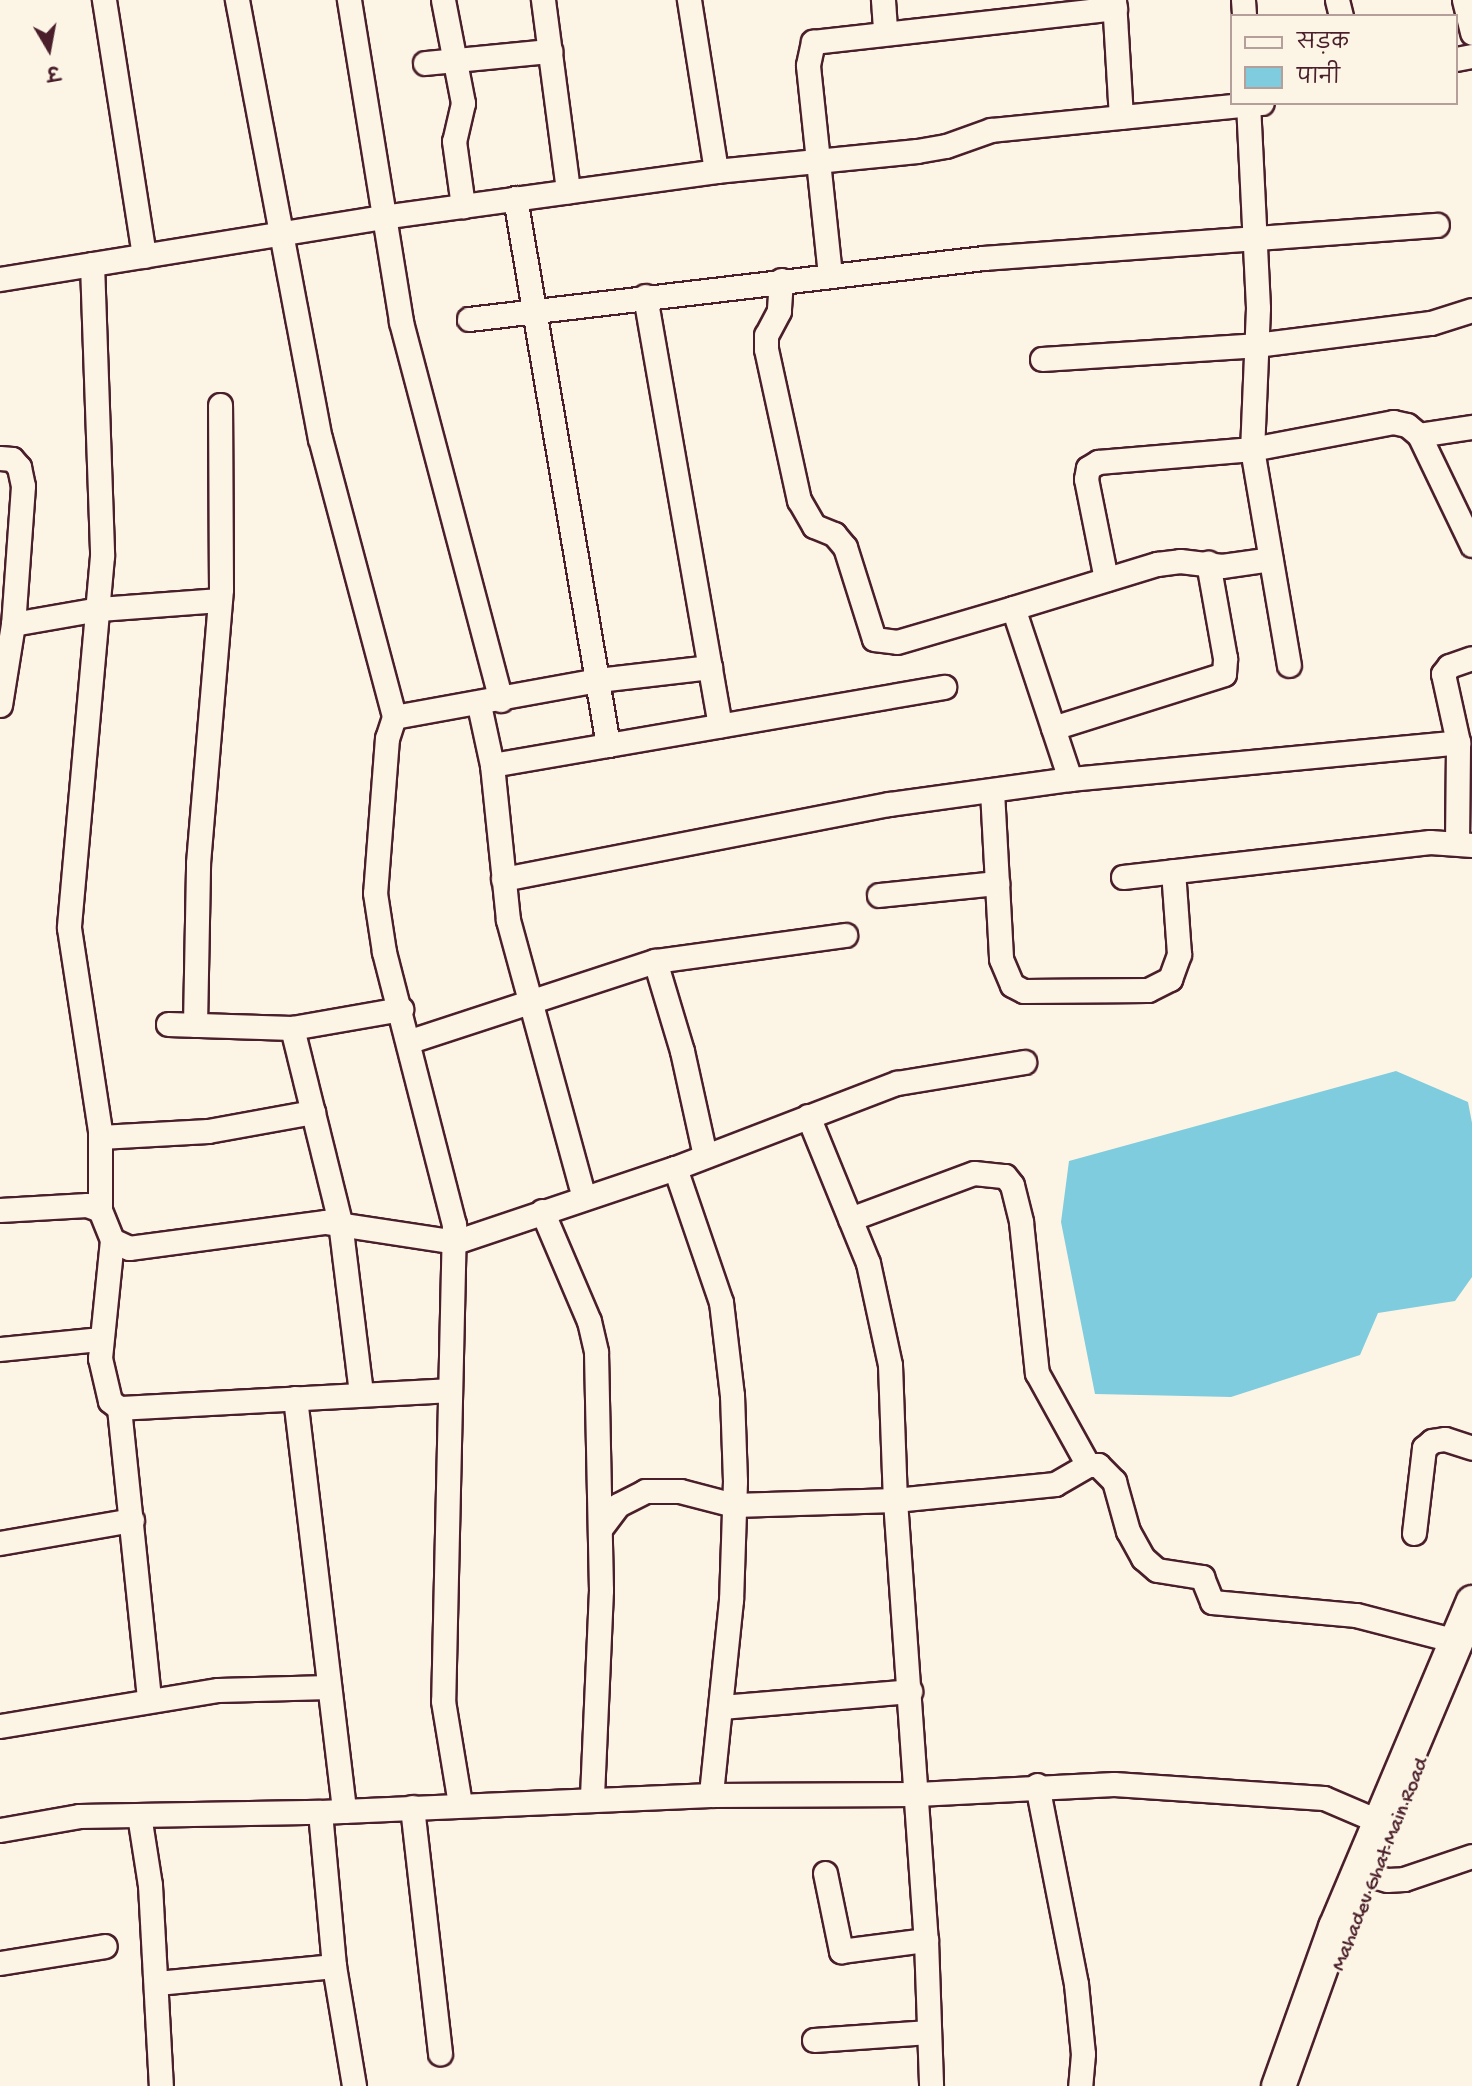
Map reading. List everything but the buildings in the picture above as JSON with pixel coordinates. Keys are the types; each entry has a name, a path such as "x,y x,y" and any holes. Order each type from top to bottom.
{"street":[{"path":"104,0 144,256"},
{"path":"237,0 320,438 394,717 387,738 375,893 384,953 448,1187 455,1242 443,1702 460,1804"},
{"path":"349,0 387,216 401,322 490,703 492,765 503,879 528,1001 584,1197"},
{"path":"443,0 463,103 454,141 463,206"},
{"path":"543,0 568,191"},
{"path":"690,0 716,171"},
{"path":"883,0 885,32"},
{"path":"1464,0 1472,33"},
{"path":"830,275 808,65 813,42 1115,4 1121,117"},
{"path":"425,63 550,51"},
{"path":"0,279 387,216 515,198 816,159 917,151 991,130 1243,105"},
{"path":"1253,105 1256,345 1252,449 1289,665"},
{"path":"515,198 608,745"},
{"path":"469,319 830,275 1256,236 1437,225"},
{"path":"92,264 103,516 99,609 69,928 100,1137 100,1210 112,1240 100,1339 104,1383 110,1401 119,1408 361,1392 450,1390"},
{"path":"781,281 779,312 766,335 766,349 799,500 814,526 834,534 845,547 874,639 897,642 1157,564 1208,563 1222,566 1271,559"},
{"path":"645,296 720,725"},
{"path":"1042,359 1256,345 1431,323 1472,310"},
{"path":"195,1025 198,863 220,600 220,405"},
{"path":"1106,579 1087,489 1088,468 1098,462 1252,449 1393,422 1407,425 1419,435 1472,545"},
{"path":"1419,435 1472,427"},
{"path":"0,458 12,459 19,467 23,486 13,624 0,705"},
{"path":"1053,728 1224,674 1225,658 1208,563"},
{"path":"13,624 99,609 220,600"},
{"path":"1013,608 1070,779"},
{"path":"1123,877 1464,844 1458,742 1444,674 1449,666 1472,658"},
{"path":"394,717 490,703 598,680 710,667"},
{"path":"492,765 944,687"},
{"path":"503,879 889,804 1070,779 1458,742"},
{"path":"992,791 1001,959 1012,985 1035,993 1148,990 1170,979 1178,965 1172,871"},
{"path":"879,895 997,883"},
{"path":"410,1041 655,961 845,935"},
{"path":"655,961 682,1051 705,1156"},
{"path":"168,1024 292,1028 401,1009"},
{"path":"292,1028 340,1222 361,1392"},
{"path":"112,1240 129,1248 157,1247 340,1222 455,1242 676,1168 808,1116 920,1077 1024,1062"},
{"path":"100,1137 208,1131 313,1112"},
{"path":"808,1116 868,1263 886,1337 894,1398 895,1500 926,1940 931,2086"},
{"path":"676,1168 709,1259 728,1339 734,1505 721,1707 711,1795"},
{"path":"850,1219 974,1173 1004,1176 1012,1185 1021,1222 1037,1373 1087,1465"},
{"path":"0,1210 87,1205 100,1210"},
{"path":"542,1211 589,1321 597,1352 600,1529 592,1800"},
{"path":"0,1349 100,1339"},
{"path":"296,1398 344,1811"},
{"path":"119,1408 149,1700"},
{"path":"1414,1533 1424,1448 1432,1441 1445,1440 1472,1448"},
{"path":"600,1529 618,1505 645,1491 680,1491 734,1505 895,1500 1055,1484 1087,1465 1098,1465 1114,1481 1128,1531 1143,1558 1157,1570 1202,1577 1208,1597 1218,1605 1356,1615 1464,1644"},
{"path":"0,1543 132,1520"},
{"path":"1278,2086 1368,1874 1380,1822 1464,1644 1472,1602"},
{"name":"Mahadev Ghat Main Road","path":"1299,2086 1344,1955 1368,1874 1464,1644"},
{"path":"0,1726 218,1690 329,1688"},
{"path":"721,1707 910,1691"},
{"path":"0,1829 79,1816 320,1812 711,1795 917,1794 1037,1785 1114,1784 1303,1795 1341,1802 1380,1822"},
{"path":"1037,1785 1076,1984 1083,2054 1080,2086"},
{"path":"412,1807 440,2053"},
{"path":"320,1812 334,1966 354,2086"},
{"path":"139,1815 157,1983 161,2086"},
{"path":"1368,1874 1404,1878 1472,1856"},
{"path":"825,1874 841,1951 926,1940"},
{"path":"0,1963 105,1946"},
{"path":"157,1983 334,1966"},
{"path":"814,2040 929,2032"}],"water":[{"path":"1396,1071 1468,1102 1472,1123 1472,1277 1455,1301 1378,1313 1360,1355 1231,1397 1095,1394 1061,1222 1069,1161"}]}
